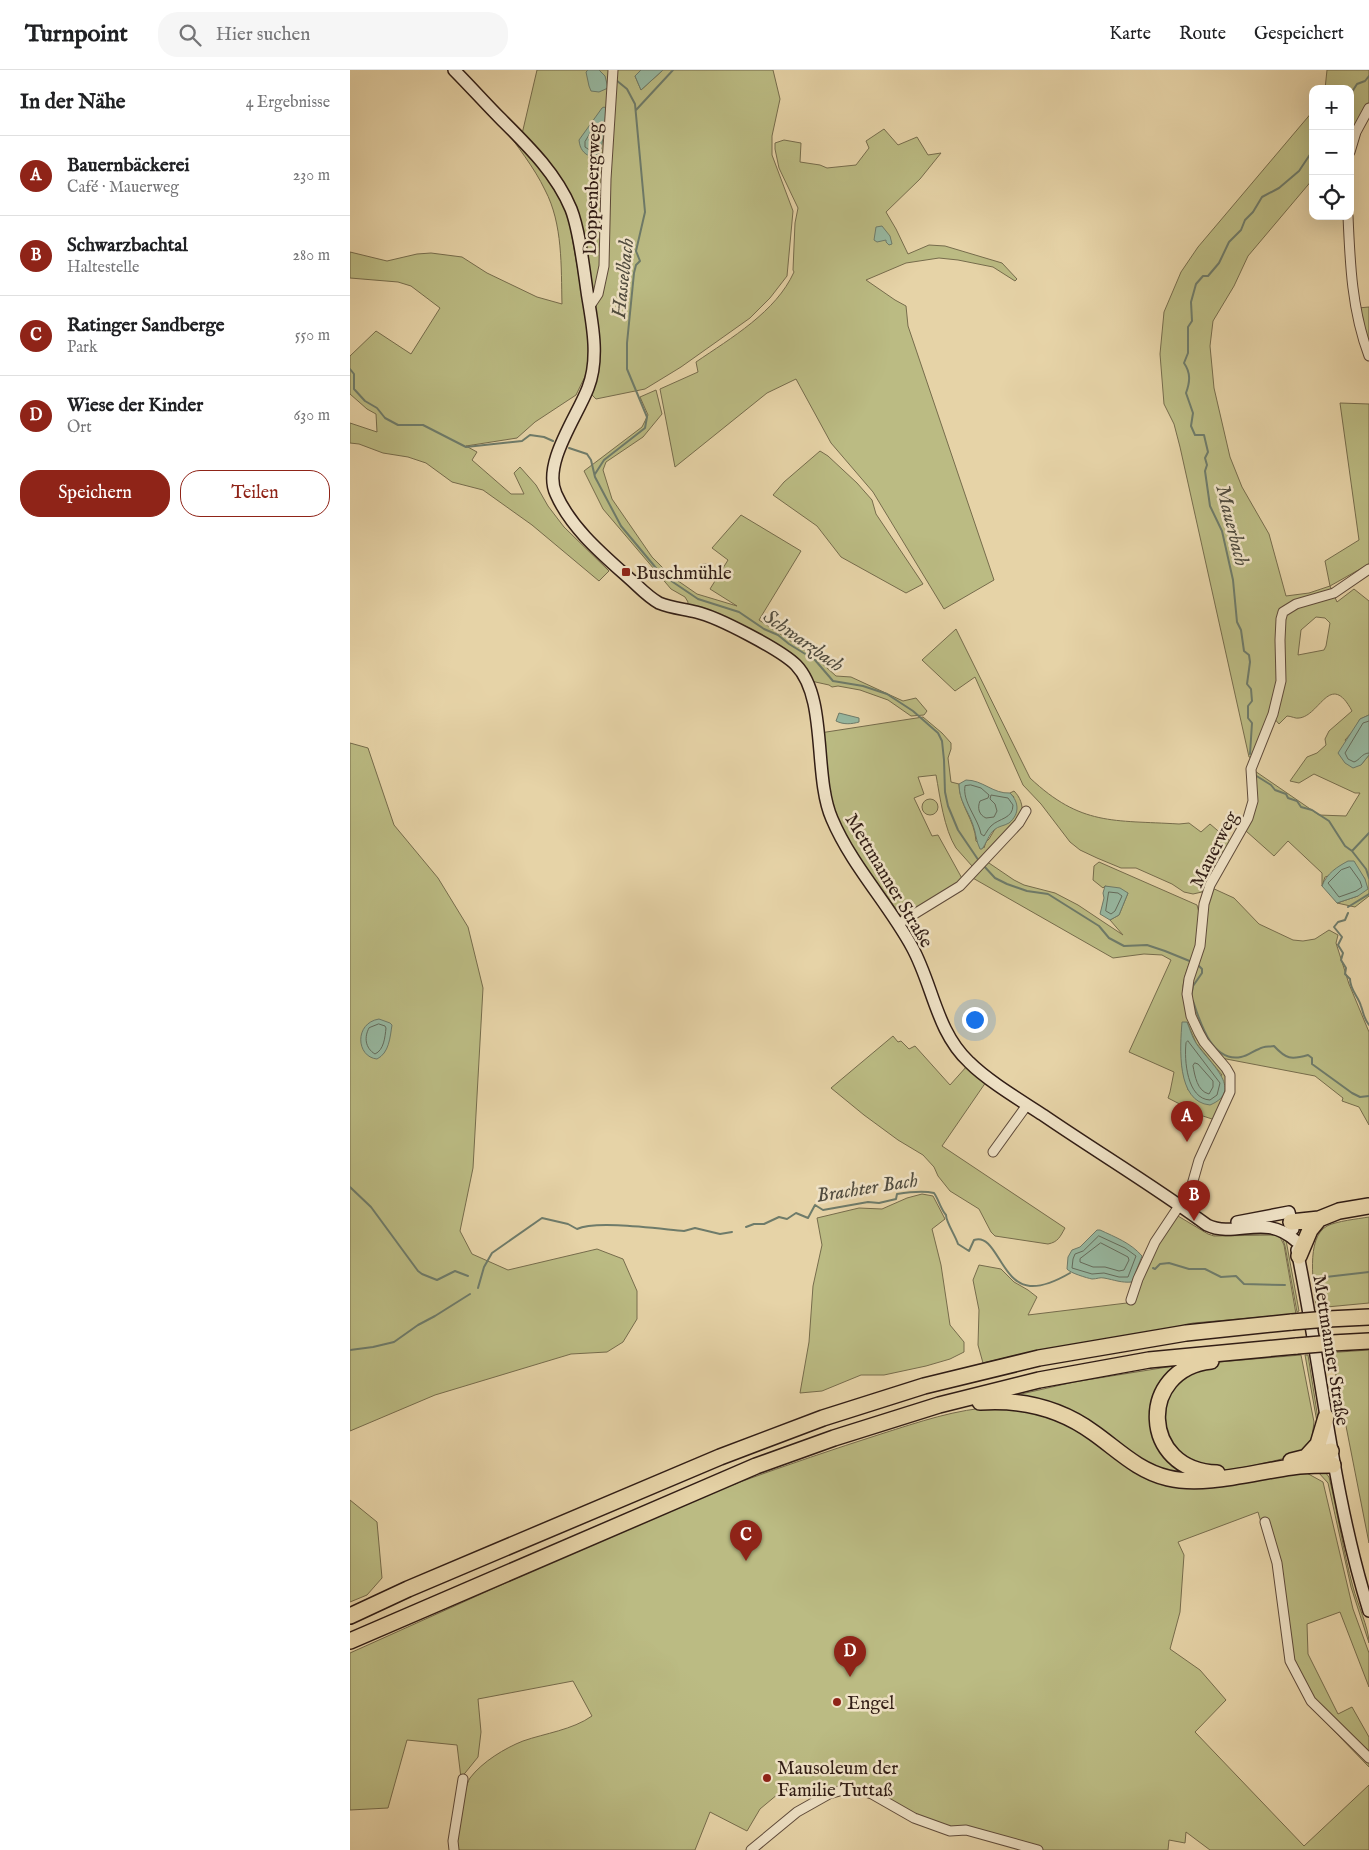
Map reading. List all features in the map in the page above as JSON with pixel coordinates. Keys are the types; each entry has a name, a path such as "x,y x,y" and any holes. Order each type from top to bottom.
{"highway":[{"path":"1290,1217 1326,1210 1339,1211 1369,1206"},
{"path":"1290,1217 1319,1219 1339,1211"},
{"path":"1297,1249 1319,1219"},
{"path":"350,1616 408,1589 720,1456 823,1418 924,1386 1049,1356 1186,1333 1328,1319 1369,1318"},
{"path":"350,1641 756,1466 834,1438 939,1405 1039,1380 1150,1360 1270,1347 1369,1341"},
{"path":"1270,1347 1264,1354 1198,1364 1184,1370 1175,1377 1163,1391 1160,1400 1158,1420 1161,1437 1165,1446 1179,1461 1192,1469 1203,1472 1232,1472 1307,1456 1332,1458"},
{"path":"939,1405 996,1401 1021,1402 1045,1407 1078,1422 1146,1471 1175,1480 1202,1481 1332,1458"},
{"path":"1307,1456 1318,1444 1326,1417"}],"main road":[{"name":"Mettmanner Straße","path":"454,70 538,157 565,197 573,216 590,306 594,368 589,385 553,465 552,480 557,497 570,518 586,537 648,596 666,605 696,612 720,622 771,647 798,666 807,682 813,702 823,790 830,816 852,857 914,950 934,1004 956,1047 976,1068 1027,1105 1199,1220 1215,1229 1222,1230 1245,1227 1278,1229 1297,1249"},
{"name":"Mettmanner Straße","path":"1199,1220 1223,1224 1290,1217 1346,1528 1369,1611"},
{"path":"1245,1227 1290,1217"}],"street":[{"name":"Doppenbergweg","path":"590,306 598,294 604,266 606,179 613,73"},
{"path":"1354,139 1369,108"},
{"path":"1348,220 1352,289 1358,323 1369,356"},
{"name":"Mauerweg","path":"1180,1207 1191,1188 1199,1160 1231,1088 1231,1079 1226,1068 1204,1042 1191,1016 1187,994 1200,946 1204,904 1210,885 1248,818 1253,802 1251,769 1273,714 1281,681 1280,640 1283,612 1296,604 1334,593 1369,570"},
{"path":"898,924 960,886 1019,823 1026,811"},
{"path":"993,1152 1027,1105"},
{"path":"1131,1300 1138,1279 1155,1242 1180,1207"},
{"path":"1265,1522 1277,1563 1290,1661 1299,1682 1311,1701 1369,1758"},
{"path":"454,1850 452,1841 462,1780"},
{"path":"751,1850 797,1812 829,1794 844,1790 862,1791 872,1794 914,1818 950,1831 966,1830 1038,1850"}],"shaded area":[{"path":"537,70 641,70 635,76 641,90 663,70 773,70 780,99 772,136 772,155 793,211 787,276 770,298 750,318 681,367 645,389 596,399 591,394 596,377 578,218 522,134"},
{"path":"1327,70 1369,70 1369,103 1363,111 1354,131 1354,85 1325,85"},
{"path":"1309,116 1309,184 1248,256 1234,286 1213,321 1210,346 1214,388 1230,457 1242,487 1269,534 1286,596 1309,593 1330,586 1337,602 1354,589 1369,601 1369,715 1360,719 1354,730 1345,740 1361,765 1369,755 1369,896 1355,907 1337,903 1358,896 1365,879 1357,868 1325,877 1322,886 1322,873 1288,841 1274,856 1246,831 1252,769 1319,815 1346,816 1360,793 1355,793 1314,774 1299,783 1290,781 1307,757 1317,753 1326,745 1325,739 1329,731 1352,711 1344,699 1337,695 1331,695 1306,715 1298,718 1287,716 1279,724 1273,717 1252,758 1249,757 1180,447 1174,424 1164,404 1160,354 1164,312 1181,272 1198,247","holes":["1316,617 1325,618 1330,623 1324,650 1298,655 1301,630"]},
{"path":"502,125 524,147 553,184 568,213 587,324 590,366 576,395 535,422 517,438 466,446 477,452 472,460 511,494 524,494 514,473 520,467 536,485 548,506 564,527 609,571 599,581 532,525 483,490 452,482 426,463 350,443 350,423 377,432 376,414 367,409 350,394 350,356 376,331 411,354 440,308 411,286 398,282 350,278 350,252 387,261 417,254 431,253 462,257 487,273 537,297 562,304 560,246 551,203 536,173"},
{"path":"884,129 898,145 917,137 928,155 941,153 920,179 886,212 908,254 929,245 945,246 1002,263 1017,279 1015,281 993,267 939,258 906,263 866,280 906,306 908,326 994,580 944,609 873,492 831,443 796,379 767,393 675,467 660,389 698,372 696,362 738,334 764,312 776,300 794,272 795,223 798,208 779,168 775,143 784,140 801,143 800,162 827,168 856,165 869,148 866,141"},
{"path":"1369,307 1369,349 1358,308"},
{"path":"656,390 662,414 643,437 606,462 603,470 612,499 652,557 671,576 697,594 737,606 710,589 728,560 712,548 741,515 801,551 759,620 815,657 836,676 851,677 903,701 916,698 927,711 924,715 911,716 888,700 860,690 838,686 832,687 811,681 802,668 687,608 688,602 685,597 671,589 603,509 584,471 642,427 648,415 640,397"},
{"path":"1340,403 1369,404 1369,564 1330,586 1325,561 1359,540"},
{"path":"820,451 857,483 872,500 876,514 923,584 906,593 841,557 817,526 773,495 784,482"},
{"path":"705,564 711,566 713,572 711,578 705,580 699,578 697,572 699,566"},
{"path":"956,629 1030,778 1048,794 1082,813 1099,817 1135,822 1189,823 1201,832 1210,824 1231,842 1202,892 1193,894 1184,892 1172,884 1136,868 1121,868 1097,858 1080,850 1070,842 1041,804 1023,785 975,677 955,691 922,660"},
{"path":"923,717 951,743 948,758 951,782 959,784 976,841 984,848 1014,797 1010,793 1014,791 1021,801 1022,813 977,866 972,866 956,848 948,832 936,775 918,777 924,794 914,798 932,836 938,835 964,882 902,920 873,886 830,808 820,733"},
{"path":"350,743 368,748 394,825 438,878 468,927 483,988 473,1168 460,1231 472,1254 508,1270 597,1249 623,1259 637,1291 637,1319 623,1342 607,1352 571,1354 435,1395 350,1431"},
{"path":"930,799 936,801 938,807 936,813 930,815 924,813 922,807 924,801"},
{"path":"986,861 1024,885 1055,893 1078,905 1123,935 1110,920 1119,915 1128,893 1105,886 1103,888 1093,880 1094,866 1099,862 1197,905 1200,927 1183,988 1186,1005 1224,1070 1229,1085 1215,1120 1168,1098 1174,1072 1129,1052 1171,960 1162,955 1144,954 1113,958 971,877","holes":["1187,1022 1196,1043 1222,1075 1188,1090 1182,1066"]},
{"path":"1210,887 1234,898 1259,924 1293,940 1315,939 1329,930 1338,935 1336,943 1349,984 1369,1032 1369,1125 1359,1107 1342,1101 1343,1098 1315,1076 1221,1058 1197,1025 1190,994"},
{"path":"893,1036 898,1042 901,1041 909,1049 915,1046 950,1085 967,1066 986,1082 942,1146 1065,1228 1056,1240 1048,1244 995,1236 979,1209 950,1191 938,1176 934,1167 923,1155 898,1140 831,1088"},
{"path":"922,1194 933,1196 945,1219 932,1229 941,1265 950,1325 964,1342 964,1352 950,1359 926,1366 884,1375 861,1375 822,1391 800,1393 809,1342 813,1286 822,1245 817,1218 859,1208 882,1209 907,1198"},
{"path":"1178,1216 1214,1236 1274,1235 1280,1237 1284,1245 1296,1314 1193,1323 1149,1333 1031,1352 983,1363 978,1345 979,1310 973,1280 979,1265 1001,1269 1014,1282 1037,1297 1028,1315 1135,1302 1140,1281 1157,1242"},
{"path":"1369,1217 1369,1303 1316,1308 1313,1252 1320,1232 1331,1224"},
{"path":"1193,1223 1277,1232 1286,1240 1299,1311 1297,1312 1282,1237 1275,1234 1214,1235"},
{"path":"1369,1350 1369,1543 1334,1365 1326,1365 1325,1353"},
{"path":"1301,1355 1314,1422 1312,1437 1304,1453 1235,1469 1207,1470 1195,1466 1166,1440 1162,1406 1172,1383 1207,1363"},
{"path":"1305,1355 1308,1355 1318,1419 1315,1438 1317,1422"},
{"path":"1180,1365 1154,1411 1188,1471 1183,1478 1134,1460 1016,1399 1017,1395 1074,1382"},
{"path":"996,1407 1033,1412 1065,1423 1094,1439 1154,1478 1177,1486 1197,1489 1210,1488 1303,1471 1323,1482 1353,1609 1369,1653 1369,1687 1340,1612 1307,1624 1308,1654 1338,1714 1352,1707 1369,1737 1369,1767 1308,1704 1287,1664 1274,1566 1258,1512 1178,1542 1184,1555 1180,1612 1170,1649 1200,1670 1226,1700 1195,1732 1304,1846 1369,1785 1369,1850 1210,1850 1186,1832 1185,1843 1169,1840 1168,1850 1038,1850 950,1831 872,1794 796,1787 784,1789 760,1809 747,1831 710,1812 695,1850 457,1850 459,1824 467,1784 481,1766 494,1756 516,1744 567,1728 592,1716 573,1681 478,1699 481,1732 478,1757 461,1778 457,1745 407,1740 388,1808 350,1810 350,1653 688,1501 738,1483 738,1479 740,1482 828,1451 952,1413"},
{"path":"1318,1472 1325,1472 1329,1477 1349,1573 1367,1630 1369,1643 1351,1587 1328,1483"},
{"path":"350,1500 377,1522 382,1578 367,1595 350,1602"}],"water":[{"path":"588,70 599,70 605,76 608,88 599,92 591,91 586,72"},
{"path":"641,70 663,70 641,90 635,76"},
{"path":"604,107 606,108 606,119 601,150 599,154 591,157 582,150 579,140"},
{"path":"882,226 890,236 892,244 889,245 886,240 877,242 874,240 876,227"},
{"path":"839,713 859,718 859,722 848,724 836,721"},
{"path":"1369,715 1369,755 1361,765 1353,768 1345,763 1338,753 1360,719"},
{"path":"966,780 978,782 1004,793 1010,793 1017,804 1017,812 1013,819 994,830 982,849 980,849 973,825 960,795 959,784"},
{"path":"1348,861 1354,861 1365,879 1368,889 1358,896 1337,903 1322,886 1336,868"},
{"path":"1105,886 1120,888 1128,893 1119,915 1110,920 1100,914"},
{"path":"379,1019 392,1025 390,1040 384,1053 377,1059 370,1057 365,1052 361,1040 365,1027"},
{"path":"1182,1022 1187,1022 1196,1043 1221,1075 1225,1092 1220,1099 1210,1105 1199,1102 1191,1094 1186,1084 1182,1072 1181,1058"},
{"path":"1097,1230 1133,1247 1142,1256 1132,1282 1121,1282 1103,1278 1092,1279 1075,1274 1067,1269 1068,1257 1072,1250 1080,1247"}],"waterway":[{"path":"636,110 673,70"},
{"name":"Mauerbach","path":"1354,89 1357,84 1365,81 1369,76"},
{"name":"Hasselbach","path":"595,474 604,460 645,428 647,417 627,369 627,343 634,273 636,265 640,261 636,251 645,212 635,104 627,89 616,80"},
{"name":"Mauerbach","path":"1250,754 1252,723 1248,718 1248,706 1252,701 1251,689 1247,684 1249,655 1244,651 1241,630 1237,622 1233,580 1222,531 1210,506 1205,471 1207,465 1205,458 1208,452 1204,435 1195,435 1191,426 1193,413 1186,393 1189,374 1184,363 1188,353 1188,327 1192,321 1191,302 1196,284 1203,276 1208,276 1219,263 1229,242 1241,230 1245,220 1253,212 1262,197 1279,188 1299,171 1309,156"},
{"name":"Schwarzbach","path":"350,369 354,374 354,389 365,401 377,408 385,418 398,425 423,425 466,447 522,441 530,435 544,437 553,441"},
{"name":"Schwarzbach","path":"569,448 587,454 591,460 595,477 621,526 661,574 698,599 739,612 764,629 778,635 815,660 833,681 863,686 887,694 913,711 938,733 942,741 945,792 948,806 958,830 979,861"},
{"name":"Mauerbach","path":"1255,775 1271,785 1275,790 1297,801 1301,807 1312,810 1329,821 1345,846 1352,851"},
{"name":"Mauerbach","path":"1369,833 1352,851 1366,869 1369,878"},
{"name":"Schwarzbach","path":"983,865 995,878 1007,884 1027,891 1048,894 1099,926 1109,938 1124,946 1147,945 1192,962"},
{"path":"1348,907 1369,894"},
{"path":"1348,913 1345,920 1338,922 1334,927 1342,937 1338,945 1343,953 1341,960 1346,968 1345,974 1350,979 1351,986 1369,1025"},
{"name":"Schwarzbach","path":"1191,997 1193,986 1202,973 1202,969 1197,964"},
{"name":"Schwarzbach","path":"1193,1001 1204,1030 1222,1054 1231,1057 1241,1057 1262,1047 1274,1046 1282,1054 1289,1057 1297,1058 1308,1055 1312,1058 1312,1064 1352,1093 1360,1097 1369,1096"},
{"path":"350,1187 371,1207 418,1271 437,1280 455,1271 468,1276"},
{"name":"Brachter Bach","path":"746,1227 754,1224 764,1224 779,1217 787,1219 796,1213 808,1218 815,1205 823,1210 868,1202 879,1203 896,1199 897,1194 929,1192 934,1193 936,1196 958,1244 969,1251 974,1240 982,1240 994,1251 1012,1277 1020,1283 1030,1286 1046,1284 1070,1273"},
{"name":"Brachter Bach","path":"478,1288 484,1267 492,1253 542,1218 568,1224 577,1229 586,1226 613,1225 684,1231 695,1228 720,1234 732,1232"},
{"name":"Brachter Bach","path":"1153,1268 1155,1269 1160,1264 1169,1263 1189,1269 1205,1269 1221,1277 1236,1276 1244,1284 1285,1285"},
{"name":"Brachter Bach","path":"1317,1278 1369,1272"},
{"name":"Brachter Bach","path":"350,1350 394,1342 418,1325 470,1294"}],"place":[{"name":"Buschmühle","path":"626,572"},
{"name":"Bauernbäckerei","path":"1187,1142"},
{"name":"Schwarzbachtal","path":"1194,1221"},
{"name":"Ratinger Sandberge","path":"746,1561"},
{"name":"Wiese der Kinder","path":"850,1677"},
{"name":"Engel","path":"837,1702"},
{"name":"Mausoleum der Familie Tuttaß","path":"767,1778"}]}
